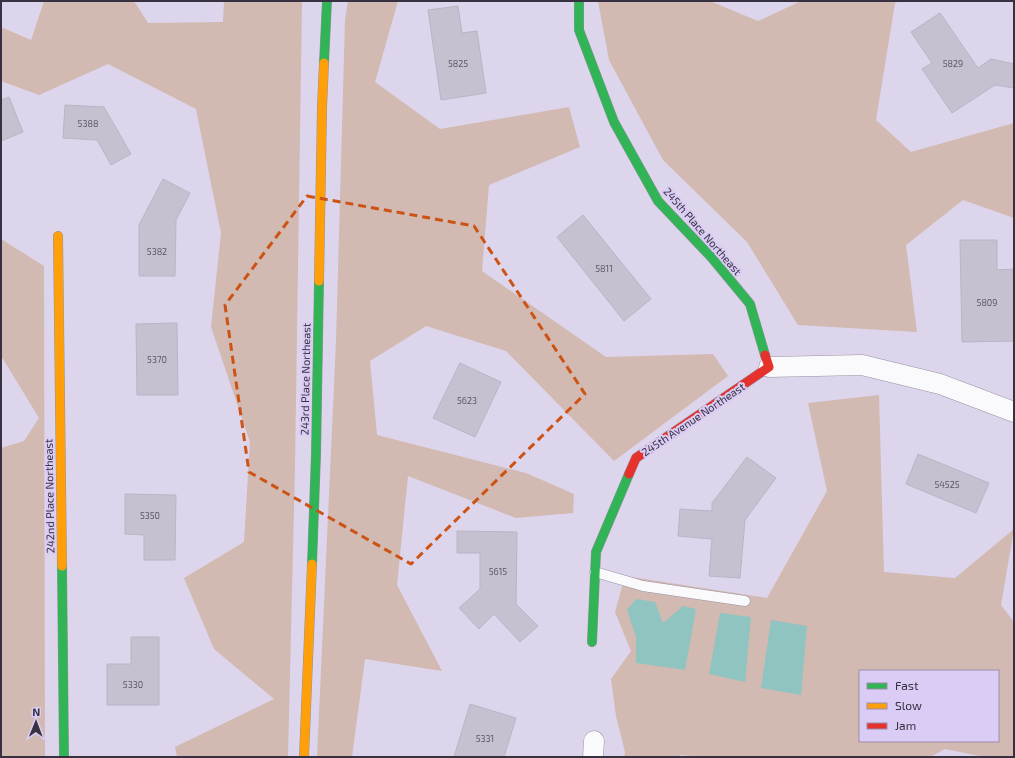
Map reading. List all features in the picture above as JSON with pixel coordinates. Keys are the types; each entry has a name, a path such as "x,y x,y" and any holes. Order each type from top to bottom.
{"street":[{"name":"243rd Place Northeast","path":"304,757 316,454 322,116 327,1"},
{"name":"245th Place Northeast","path":"579,1 579,30 614,122 658,201 712,258 750,304 769,367"},
{"name":"242nd Place Northeast","path":"58,236 64,757"},
{"path":"769,367 862,365 940,384 1014,412"},
{"name":"245th Avenue Northeast","path":"592,642 596,552 636,458 769,367"}],"lane":[{"path":"595,572 643,586 744,601"}],"highlighted area":[{"path":"307,196 474,226 585,394 411,564 249,472 225,305"}],"shaded area":[{"path":"44,1 134,1 148,23 223,22 224,1 302,1 295,466 288,757 177,757 175,747 274,699 214,649 184,578 244,542 250,442 211,327 221,233 196,109 108,64 39,95 1,81 1,27 31,40"},
{"path":"348,1 398,1 375,82 440,129 569,107 580,147 489,185 482,271 606,357 713,354 728,376 614,461 506,351 426,326 370,361 377,435 526,473 574,494 573,513 516,518 408,476 397,585 442,671 365,659 352,757 317,757 336,342 345,20"},
{"path":"598,1 710,1 758,21 801,1 900,1 895,3 876,120 911,152 1014,123 1014,218 963,200 906,245 917,332 798,325 747,242 663,160 609,60"},
{"path":"1,239 44,266 45,757 1,757 1,448 24,441 39,418 1,358"},
{"path":"879,395 884,572 955,578 1014,529 1001,605 1014,622 1014,757 984,757 945,749 930,757 700,757 681,755 679,757 624,757 625,752 616,716 611,679 631,651 615,612 625,576 767,598 827,491 808,403"},
{"path":"636,599 655,602 663,623 683,606 696,609 685,670 636,663 636,637 627,610"},
{"path":"720,613 751,617 745,682 709,674"},
{"path":"771,620 807,626 801,695 761,688"}],"building":[{"path":"458,6 462,33 477,31 486,93 441,100 428,10"},
{"path":"940,13 978,68 991,59 1014,64 1014,88 995,85 952,113 922,69 932,63 911,32"},
{"path":"9,97 23,132 1,141 1,100"},
{"path":"65,105 104,107 131,154 111,165 97,140 63,138"},
{"path":"163,179 190,193 176,220 175,276 139,276 139,225"},
{"path":"583,215 651,299 624,321 557,237"},
{"path":"960,240 997,240 997,270 1013,269 1014,341 962,342"},
{"path":"177,323 178,395 137,395 136,324"},
{"path":"460,363 501,382 475,437 433,418"},
{"path":"918,454 989,483 976,513 906,484"},
{"path":"747,457 776,478 745,520 740,578 709,576 712,539 678,536 680,509 712,511 712,503"},
{"path":"125,494 176,495 175,560 144,560 144,535 125,534"},
{"path":"457,531 517,532 516,604 538,626 520,642 494,614 479,629 459,608 480,589 480,553 457,553"},
{"path":"131,637 159,637 159,705 107,705 107,664 131,664"},
{"path":"470,704 516,718 504,757 454,757"}],"traffic: fast":[{"path":"324,63 327,1"},
{"path":"579,1 579,30 614,122 658,201 712,258 750,304 765,355"},
{"path":"312,564 316,454 319,281"},
{"path":"592,642 596,552 629,474"},
{"path":"62,566 64,757"}],"traffic: slow":[{"path":"319,281 324,63"},
{"path":"58,236 62,566"},
{"path":"304,757 312,564"}],"traffic: jam":[{"path":"629,474 636,458 769,367 765,355"}]}
